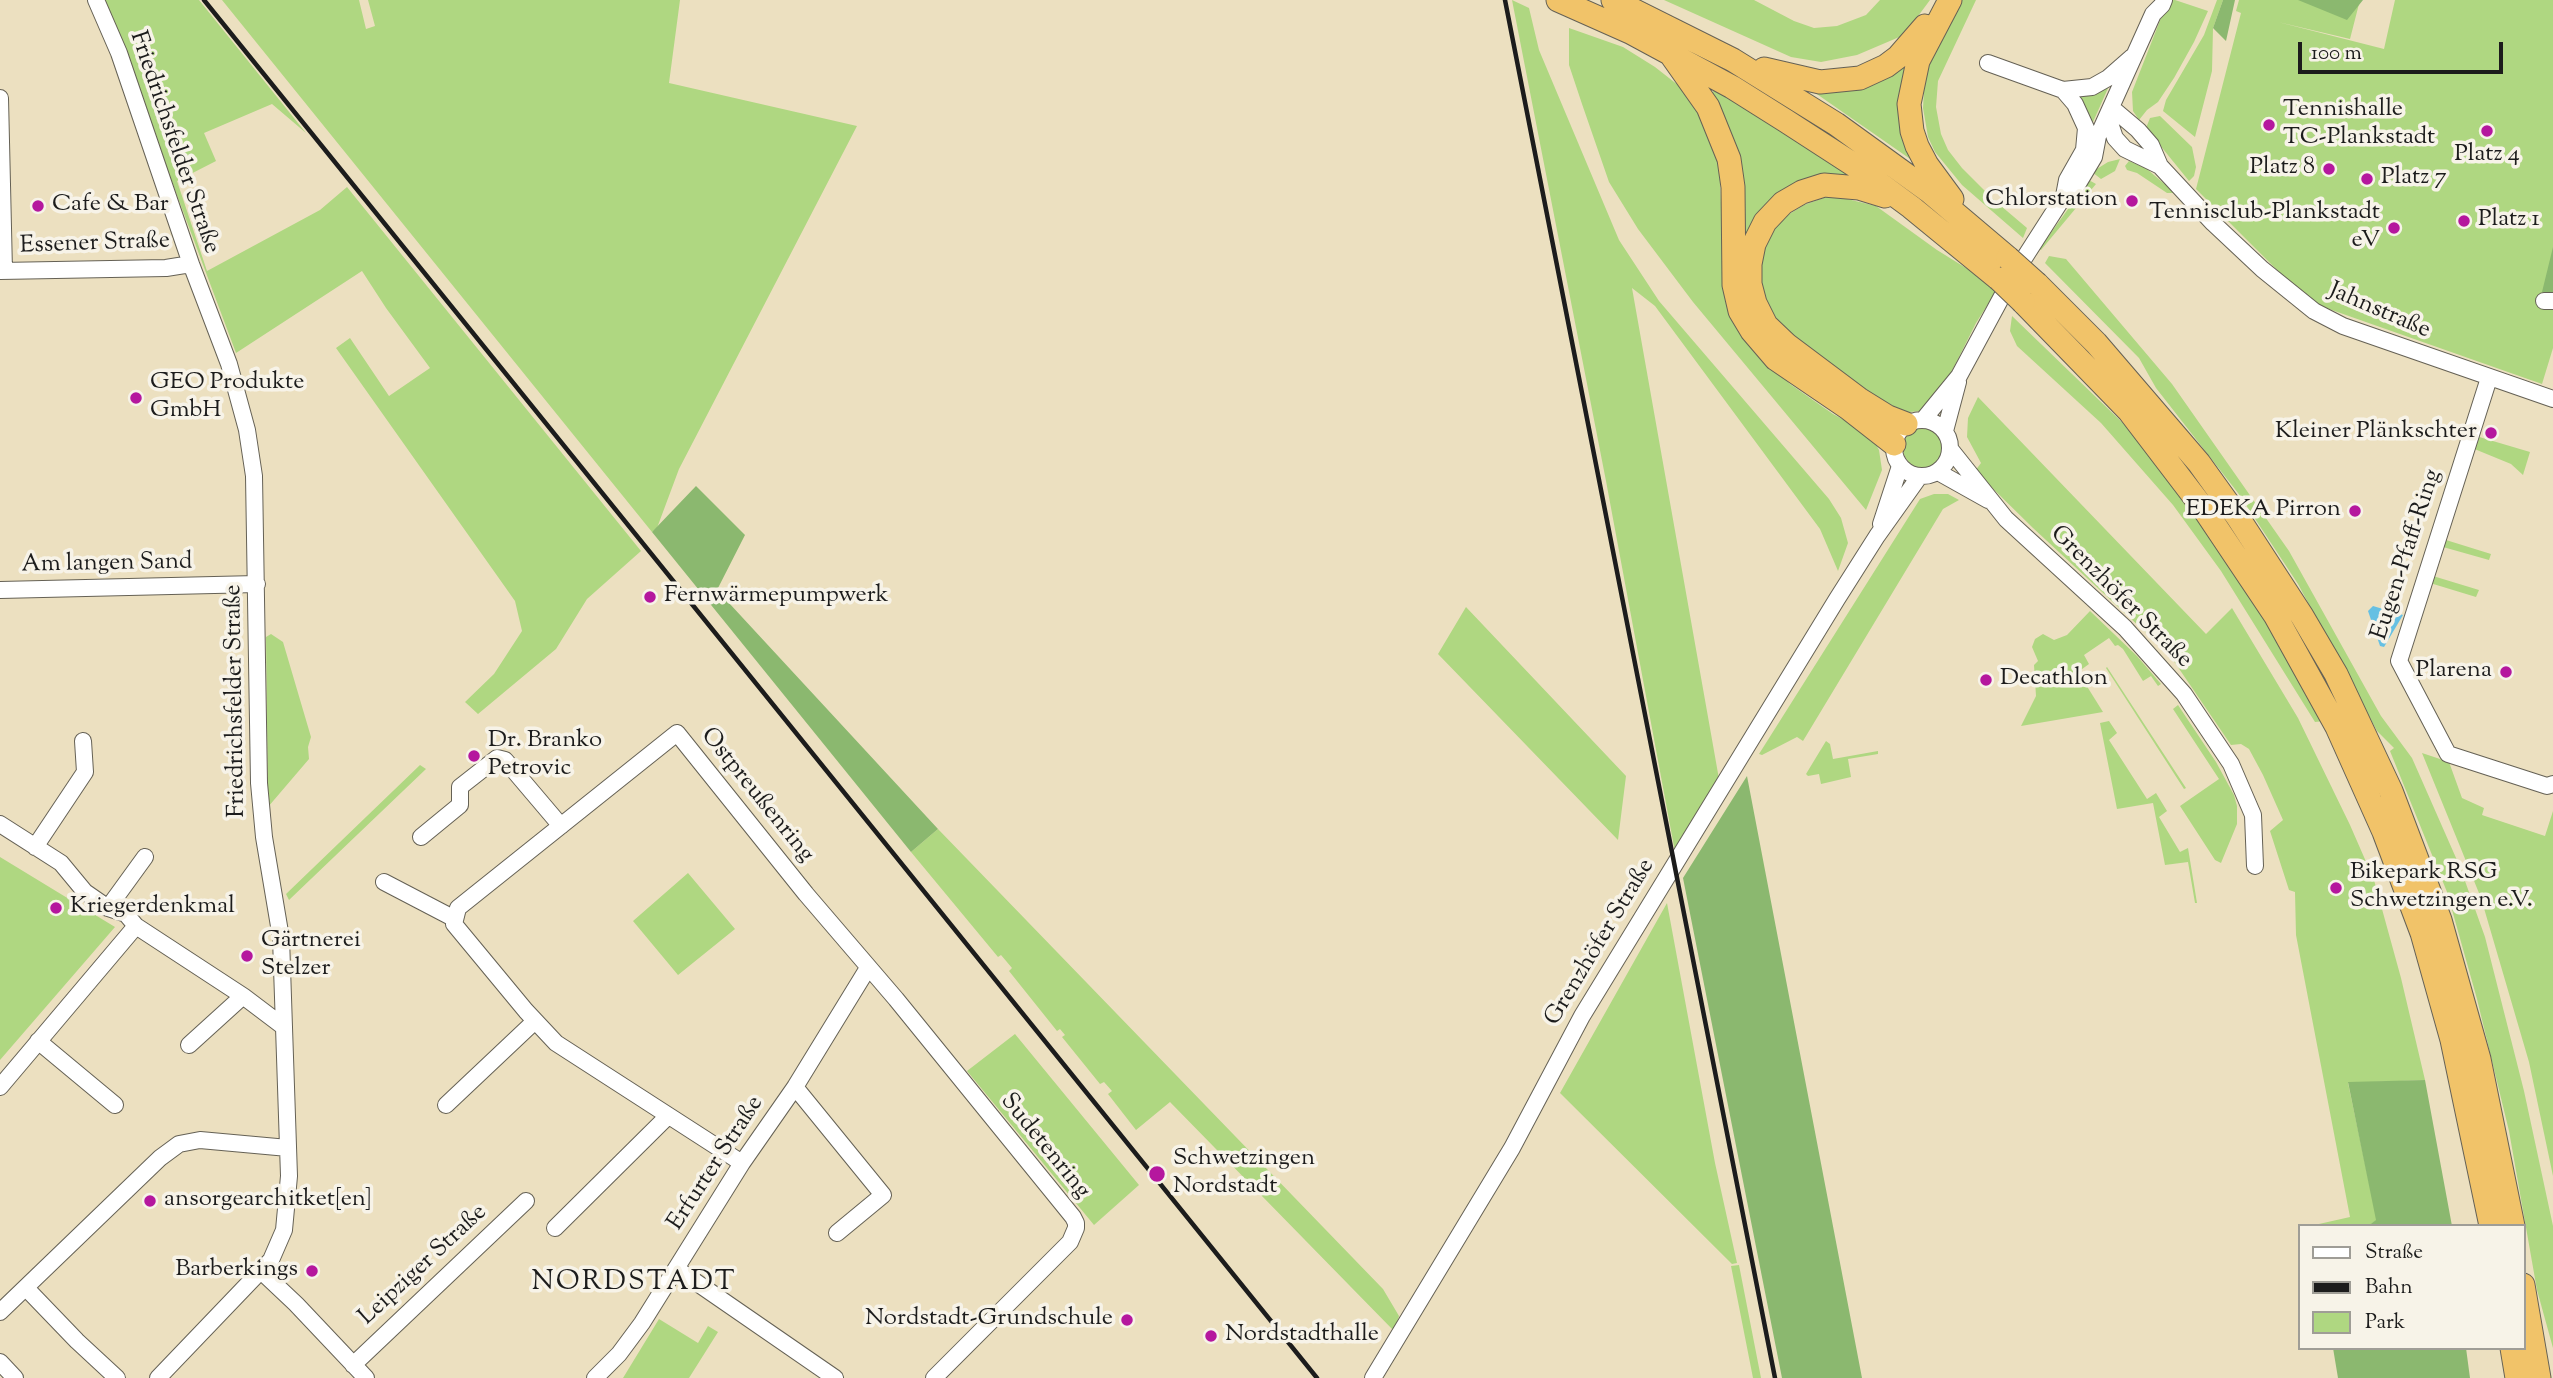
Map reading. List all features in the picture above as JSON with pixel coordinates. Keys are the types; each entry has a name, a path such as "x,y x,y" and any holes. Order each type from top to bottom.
{"highway":[{"path":"1558,0 1630,32 1732,87 1854,165 1911,206 1999,279 2030,293 2096,343 2199,463 2302,616 2336,674 2394,798 2441,920 2479,1059 2513,1224"},
{"path":"1613,0 1733,60 1870,147 1968,222 2008,258 2030,293 2129,411 2206,512 2275,615 2337,727 2389,843 2422,933 2452,1040 2491,1224"},
{"path":"1733,60 1807,80 1831,82 1860,78 1886,66 1903,52 1917,37 1941,0"},
{"path":"1950,0 1924,47 1913,74 1910,116 1917,146 1927,166 1968,222"},
{"path":"1671,53 1708,107 1729,159 1733,187 1734,285 1740,311 1752,331 1776,359 1849,408 1908,429"},
{"path":"1908,429 1859,399 1787,345 1766,324 1755,303 1750,284 1750,264 1754,244 1765,222 1783,203 1802,192 1824,186 1843,185 1880,194 1911,206"},
{"path":"2525,1297 2539,1378"},
{"path":"2512,1350 2517,1378"}],"street":[{"name":"Friedrichsfelder Straße","path":"96,0 119,53 191,264 229,364 247,430 254,476 259,783 265,848 281,939 288,1148 288,1196 284,1230 271,1259 261,1271 158,1378"},
{"path":"1945,431 1959,376 2014,274 2064,196 2076,187 2089,153 2136,54 2152,7 2164,0"},
{"path":"1988,63 2063,90 2092,86 2108,78 2136,54"},
{"path":"2063,90 2075,104 2086,128 2089,153"},
{"path":"0,98 2,271"},
{"path":"2110,113 2115,138 2125,149 2160,166"},
{"path":"2110,113 2138,130 2151,145 2160,166"},
{"path":"2089,153 2125,149"},
{"name":"Jahnstraße","path":"2160,166 2262,269 2314,311 2343,326 2553,399"},
{"name":"Essener Straße","path":"2,271 166,268 191,264"},
{"path":"1908,429 1932,421 1945,431 1951,450 1944,466 1938,472 1919,477 1912,475 1900,466 1894,452 1908,429 1959,376"},
{"name":"Eugen-Pfaff-Ring","path":"2489,378 2399,661 2448,754 2547,786 2553,784"},
{"path":"1951,450 1993,503"},
{"name":"Grenzhöfer Straße","path":"1877,536 1900,466"},
{"name":"Grenzhöfer Straße","path":"1938,472 1993,503 2006,519 2125,628 2184,694 2231,764 2253,816 2255,866"},
{"name":"Grenzhöfer Straße","path":"1374,1378 1512,1148 1582,1016 1877,536 1919,477"},
{"name":"Am langen Sand","path":"0,590 257,584"},
{"name":"Ostpreußenring","path":"453,918 458,908 677,733 868,968"},
{"path":"35,848 85,772 83,741"},
{"path":"421,837 460,805 460,787 497,758 505,760 561,826"},
{"path":"0,824 61,863 85,892 108,908 126,914 136,926 243,996 284,1027"},
{"path":"108,908 145,857"},
{"path":"384,882 453,918 454,924 556,1043 742,1163"},
{"path":"0,1087 136,926"},
{"name":"Erfurter Straße","path":"595,1378 619,1354 677,1269 742,1163 795,1087 868,968"},
{"name":"Sudetenring","path":"868,968 1076,1223 1070,1242 934,1378"},
{"path":"189,1045 243,996"},
{"path":"446,1105 535,1021"},
{"path":"38,1041 115,1105"},
{"path":"795,1087 883,1195 837,1233"},
{"path":"555,1228 668,1116"},
{"path":"0,1311 160,1158 179,1144 200,1140 288,1148"},
{"name":"Leipziger Straße","path":"353,1364 526,1201"},
{"path":"677,1269 835,1378"},
{"path":"261,1271 366,1378"},
{"path":"26,1288 117,1378"},
{"path":"0,1362 15,1378"}],"green space":[{"path":"104,0 199,0 306,133 272,104 204,133 216,161 177,181 207,271 320,210 347,187 641,551 587,599 556,649 478,714 465,702 494,674 522,631 515,601 336,348 350,338 389,396 430,368 362,271 236,353"},
{"path":"222,0 359,0 366,29 375,26 368,0 680,0 669,83 857,126 679,469 657,528 652,532"},
{"path":"1512,0 1529,8 1539,50 1619,240 1659,301 1829,499 1841,518 1848,543 1838,571 1820,529 1655,306 1632,288 1719,779 1675,852 1606,481"},
{"path":"1664,0 1754,0 1794,21 1814,28 1837,26 1866,15 1880,0 1930,0 1904,35 1857,55 1821,62 1791,57"},
{"path":"1960,0 1976,0 1938,81 1936,107 1941,134 1948,150 1962,168 2027,228 2023,238 1962,185 1935,152 1928,137 1923,108 1925,73"},
{"path":"2168,0 2208,11 2174,78 2158,102 2139,120 2133,111 2132,92"},
{"path":"2217,0 2223,0 2213,28 2212,71 2195,137 2163,111 2166,100 2204,35"},
{"path":"2223,0 2235,0 2226,41 2213,28"},
{"name":"Tennisclub-Plankstadt eV","path":"2239,0 2360,0 2350,39 2278,22 2384,49 2395,0 2553,0 2553,348 2542,384 2309,302 2196,189 2241,13 2236,11"},
{"path":"2298,0 2363,0 2347,20"},
{"path":"1569,28 1623,47 1655,67 1683,89 1702,116 1716,148 1724,272 1766,359 1790,384 1833,414 1870,434 1879,450 1882,470 1866,510 1693,302 1638,229 1609,182 1569,65"},
{"path":"1911,54 1916,163 1811,90"},
{"path":"2109,86 2093,122 2091,123 2073,95"},
{"path":"1715,90 1857,179 1819,181 1748,250 1766,337 1710,94"},
{"path":"2160,116 2192,147 2196,167 2194,176 2189,181 2146,128 2150,118"},
{"path":"2120,159 2115,171 2101,179 2092,172 2108,162"},
{"path":"2129,161 2147,169 2175,193 2167,193 2137,173 2127,170 2125,166"},
{"path":"2087,179 2096,184 2041,250 2039,249 2087,183"},
{"path":"1826,197 1839,197 1876,206 1937,250 1995,286 1995,293 1976,323 1947,381 1920,411 1890,411 1795,340 1775,320 1765,300 1760,281 1760,261 1770,232 1786,216 1804,205"},
{"path":"2553,247 2553,294 2542,292"},
{"path":"2049,256 2066,259 2172,384 2289,551 2381,716 2412,758 2460,867 2485,937 2524,1091 2553,1226 2553,1348 2537,1290 2509,1131 2477,999 2447,892 2390,751 2394,748 2377,731 2298,584 2238,493 2156,388 2139,358 2045,263"},
{"path":"2012,316 2160,459 2222,545 2325,721 2315,722 2221,571 2173,505 2101,423 2017,346 2010,331"},
{"path":"1978,397 2206,634 2232,608 2298,718 2374,880 2425,1080 2348,1083 2377,1220 2371,1224 2319,1224 2350,1217 2296,935 2295,892 2289,890 2270,831 2283,820 2263,775 2249,749 2241,744 2231,745 2169,654 1975,471 1981,463 1967,437 1968,418"},
{"path":"1923,428 1937,434 1943,448 1937,462 1923,468 1909,462 1903,448 1909,434"},
{"path":"2476,436 2530,452 2523,475 2511,464 2472,448"},
{"path":"696,486 745,535 717,590 938,829 911,852 652,532"},
{"path":"1934,494 1948,494 1959,500 1943,509 1803,741 1797,737 1762,755 1759,754 1920,499"},
{"path":"2446,540 2491,554 2489,560 2443,547"},
{"path":"2433,576 2479,590 2476,597 2430,583"},
{"path":"1466,607 1626,776 1618,840 1438,654"},
{"path":"2090,611 2137,656 2161,684 2158,686 2151,676 2143,681 2123,649 2115,646 2109,638 2084,655 2089,664 2078,672 2103,712 2021,726 2036,696 2034,665 2038,661 2032,647 2035,639 2043,634 2054,640 2067,635"},
{"path":"271,634 283,642 311,737 309,759 268,807 266,637"},
{"path":"2107,667 2186,788 2184,789"},
{"path":"2178,705 2216,762 2237,806 2237,824 2221,863 2215,860 2180,806 2219,779 2173,709"},
{"path":"2109,721 2117,733 2109,740 2147,799 2156,793 2167,811 2159,817 2180,852 2188,848 2197,903 2188,862 2165,865 2153,803 2117,809 2100,723"},
{"path":"1826,741 1830,744 1833,759 1878,751 1878,754 1848,759 1851,777 1821,784 1819,774 1806,774"},
{"path":"2422,753 2449,762 2462,798 2484,808 2482,815 2545,836 2553,811 2553,1176 2529,1062 2481,898"},
{"path":"420,765 426,769 289,900 286,894"},
{"path":"1747,776 1862,1378 1782,1378 1683,878"},
{"path":"938,829 1383,1289 1399,1316 1394,1331 1170,1102 1136,1130 1108,1094 1112,1091 1104,1082 1100,1084 1062,1037 1065,1035 1060,1029 1057,1031 1009,971 1012,968 1001,955 998,957 911,852"},
{"path":"0,857 115,927 0,1060"},
{"path":"688,873 735,929 678,975 633,921"},
{"path":"1667,903 1715,1163 1737,1263 1732,1264 1560,1093"},
{"path":"1015,1034 1139,1185 1094,1225 967,1071"},
{"path":"2425,1080 2452,1224 2371,1224 2376,1220 2348,1082"},
{"path":"1739,1265 1761,1378 1753,1378 1731,1266"},
{"path":"659,1319 698,1343 708,1326 718,1332 689,1378 623,1378"},
{"path":"2333,1350 2466,1350 2470,1378 2338,1378"}],"water":[{"path":"2373,606 2403,615 2384,647 2380,646 2368,611"}],"railway":[{"path":"204,0 1317,1378"},
{"path":"1505,0 1775,1378"}],"place":[{"name":"Tennishalle TC-Plankstadt","path":"2269,125"},
{"name":"Platz 4","path":"2487,131"},
{"name":"Platz 8","path":"2329,169"},
{"name":"Platz 7","path":"2367,179"},
{"name":"Chlorstation","path":"2132,201"},
{"name":"Cafe & Bar","path":"38,206"},
{"name":"Platz 1","path":"2464,221"},
{"name":"Tennisclub-Plankstadt eV","path":"2394,228"},
{"name":"GEO Produkte GmbH","path":"136,398"},
{"name":"Kleiner Plänkschter","path":"2491,433"},
{"name":"EDEKA Pirron","path":"2355,511"},
{"name":"Fernwärmepumpwerk","path":"650,597"},
{"name":"Plarena","path":"2506,672"},
{"name":"Decathlon","path":"1986,680"},
{"name":"Dr. Branko Petrovic","path":"474,756"},
{"name":"Bikepark RSG Schwetzingen e.V.","path":"2336,888"},
{"name":"Kriegerdenkmal","path":"56,908"},
{"name":"Gärtnerei Stelzer","path":"247,956"},
{"name":"Schwetzingen Nordstadt","path":"1157,1174"},
{"name":"ansorgearchitket[en]","path":"150,1201"},
{"name":"Barberkings","path":"312,1271"},
{"name":"Nordstadt-Grundschule","path":"1127,1320"},
{"name":"Nordstadthalle","path":"1211,1336"}],"district":[{"name":"NORDSTADT","path":"634,1284"}]}
